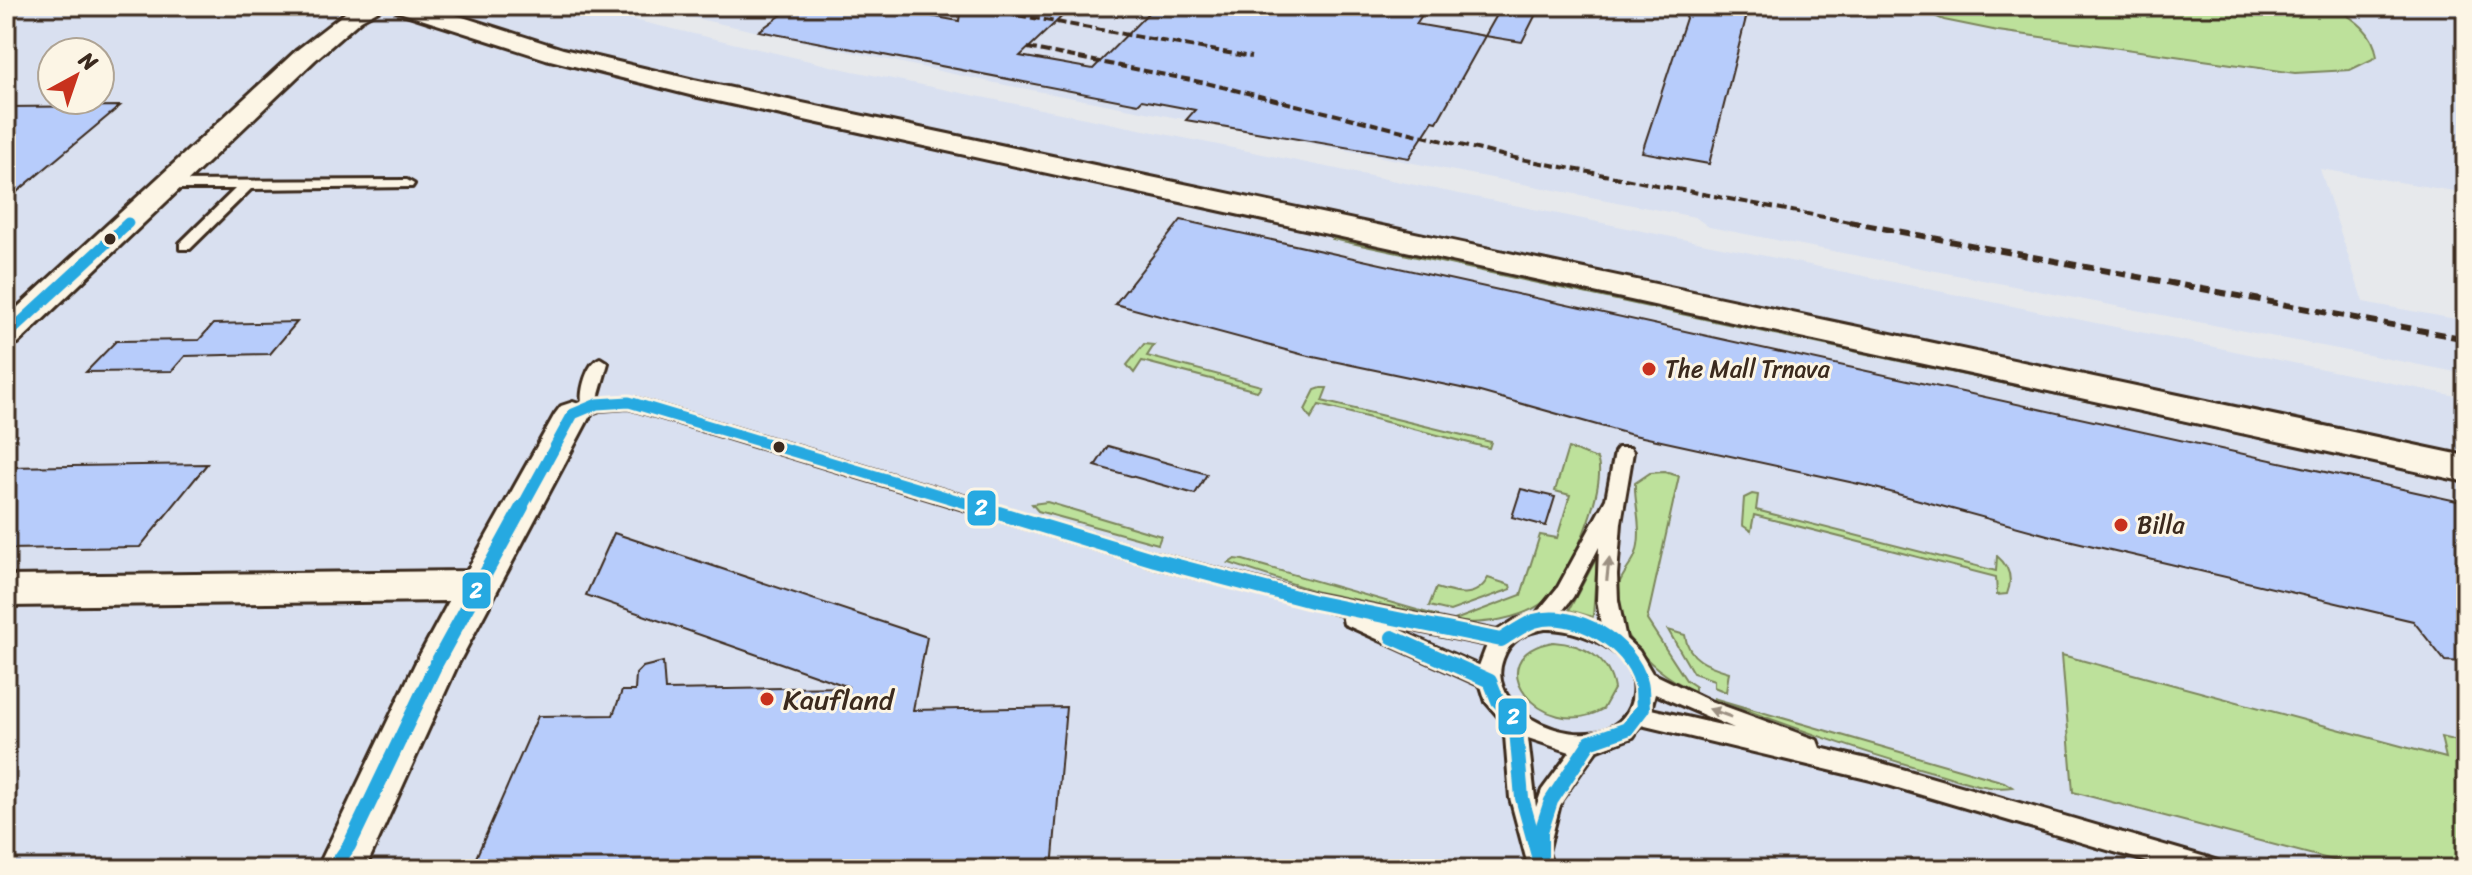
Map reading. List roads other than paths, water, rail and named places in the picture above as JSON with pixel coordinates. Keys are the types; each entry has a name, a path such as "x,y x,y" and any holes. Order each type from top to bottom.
{"street":[{"path":"404,6 555,54 735,97 2466,469"},
{"path":"6,336 363,11"},
{"path":"341,861 436,664 582,410"},
{"path":"6,591 480,586"}],"lane":[{"path":"185,246 248,184"},
{"path":"169,185 407,184"},
{"path":"582,410 600,363"},
{"path":"582,410 629,402 1155,560 1315,602 1501,640"},
{"path":"1617,643 1606,606 1616,494 1624,452"},
{"path":"1543,621 1566,592 1616,494"},
{"path":"1315,602 1490,681"},
{"path":"1543,621 1574,622 1617,643 1632,659 1642,678 1644,698 1638,715 1619,734 1590,742 1550,738 1515,719 1498,701 1490,681 1489,662 1501,640 1523,625 1543,621"},
{"path":"1642,678 1702,707 1871,770"},
{"path":"1638,715 1871,770 2209,869"},
{"path":"1515,719 1522,798 1539,860"},
{"path":"1539,860 1550,797 1590,742"}],"railway":[{"path":"967,6 1251,57"},
{"path":"1028,48 1206,83 1505,156 1860,224"},
{"path":"1849,222 2466,339"}],"place":[{"name":"The Mall Trnava","path":"1649,369"},
{"name":"Billa","path":"2121,525"},
{"name":"Kaufland","path":"767,699"}]}
